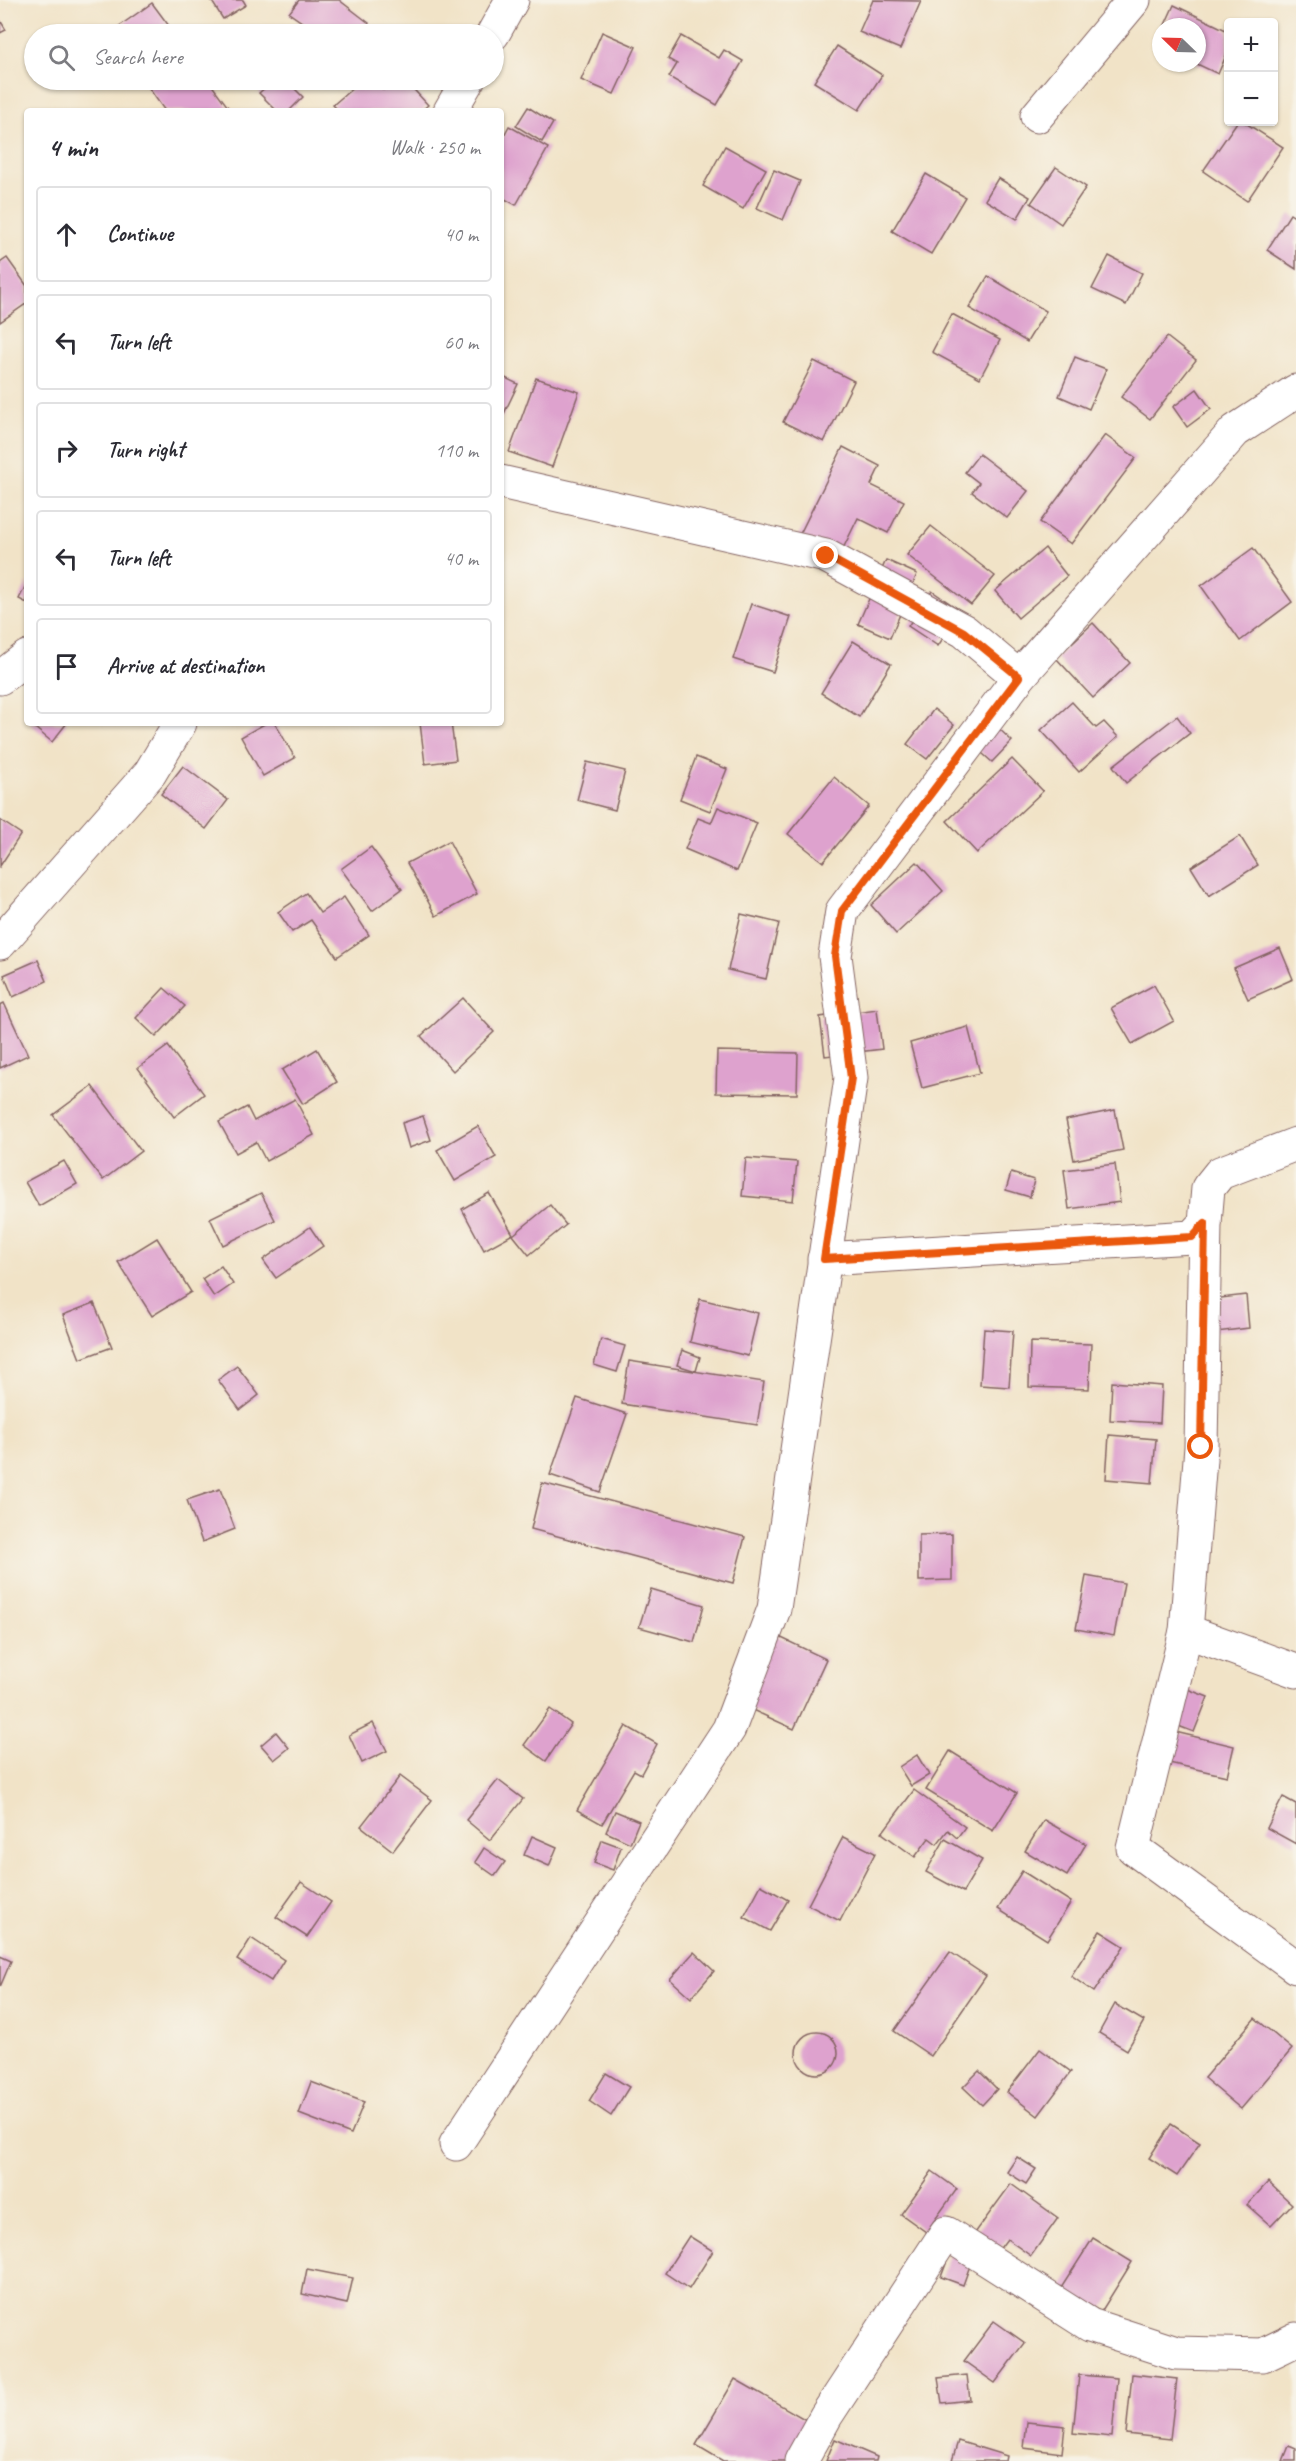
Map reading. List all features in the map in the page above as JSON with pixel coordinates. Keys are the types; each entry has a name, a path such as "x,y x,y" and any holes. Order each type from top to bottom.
{"street":[{"path":"499,24 512,0"},
{"path":"1037,116 1134,0"},
{"path":"452,108 462,90"},
{"path":"456,2144 729,1729 774,1609 851,1078 835,956 842,911 1019,677 1235,431 1296,391"},
{"path":"504,483 826,556 964,632 1019,677"},
{"path":"0,678 24,659"},
{"path":"0,943 150,773 178,726"},
{"path":"1296,1144 1220,1173 1208,1188 1205,1223 1201,1447 1186,1631 1133,1848 1296,1967"},
{"path":"824,1259 1192,1237 1205,1223"},
{"path":"1186,1631 1296,1671"},
{"path":"801,2461 826,2416 946,2233 1090,2325 1176,2353 1263,2355 1296,2339"}],"building":[{"path":"211,0 243,0 246,5 223,19"},
{"path":"299,0 339,0 369,23 305,24 289,13"},
{"path":"873,0 921,1 900,49 859,32"},
{"path":"152,3 168,24 122,24"},
{"path":"1174,5 1201,18 1168,18"},
{"path":"0,20 6,30 0,33"},
{"path":"1206,20 1224,29 1224,60 1218,74 1206,68"},
{"path":"602,32 636,47 614,94 581,80"},
{"path":"681,36 719,58 724,50 743,61 717,105 669,77 677,64 668,59"},
{"path":"837,46 882,75 859,110 814,82"},
{"path":"150,90 215,90 228,107 227,108 163,108"},
{"path":"262,90 296,90 303,97 292,108 274,108 259,93"},
{"path":"350,90 414,90 428,105 424,108 336,108 333,105"},
{"path":"528,107 553,123 542,142 516,126"},
{"path":"509,126 548,148 516,205 504,199 504,135"},
{"path":"1234,126 1250,126 1283,147 1247,201 1203,171"},
{"path":"725,146 766,169 743,209 703,186"},
{"path":"1056,167 1086,187 1061,224 1031,203"},
{"path":"774,170 800,181 783,220 757,208"},
{"path":"926,174 965,197 931,254 892,231"},
{"path":"998,178 1030,197 1017,219 985,200"},
{"path":"1290,214 1296,218 1296,269 1267,250"},
{"path":"1109,256 1142,273 1126,305 1092,289"},
{"path":"7,258 24,282 24,305 0,322 0,263"},
{"path":"988,276 1046,311 1027,342 969,308"},
{"path":"952,314 1000,340 980,378 932,352"},
{"path":"1167,337 1196,360 1150,419 1121,397"},
{"path":"1075,357 1106,369 1089,409 1059,396"},
{"path":"814,361 854,381 824,442 783,422"},
{"path":"504,377 518,384 504,414"},
{"path":"536,378 579,392 552,467 509,452"},
{"path":"1197,389 1211,409 1187,427 1173,407"},
{"path":"1105,435 1136,458 1071,544 1040,522"},
{"path":"843,447 880,466 871,485 904,501 888,533 858,518 834,567 794,546"},
{"path":"979,454 1028,491 1007,518 972,492 979,483 965,472"},
{"path":"931,526 995,576 971,605 907,555"},
{"path":"1045,548 1067,576 1018,618 995,591"},
{"path":"1253,548 1292,602 1240,641 1201,586"},
{"path":"886,560 917,574 890,638 858,624"},
{"path":"24,589 24,602 19,599"},
{"path":"932,591 961,611 938,646 908,626"},
{"path":"751,604 791,617 773,672 733,659"},
{"path":"1093,623 1130,663 1093,698 1056,658"},
{"path":"853,641 891,664 859,717 821,693"},
{"path":"1072,702 1096,728 1104,722 1118,737 1079,772 1041,730"},
{"path":"934,709 954,725 927,759 907,744"},
{"path":"1177,716 1190,733 1126,783 1113,766"},
{"path":"994,724 1012,741 992,762 974,746"},
{"path":"33,726 65,726 52,742"},
{"path":"261,726 277,726 295,758 263,776 241,737"},
{"path":"420,726 451,726 456,760 425,764"},
{"path":"696,757 727,769 710,811 680,799"},
{"path":"1012,759 1043,791 977,853 947,821"},
{"path":"587,762 625,771 615,810 577,800"},
{"path":"183,766 228,800 206,829 161,794"},
{"path":"834,777 869,806 823,862 788,834"},
{"path":"718,807 757,823 737,871 685,849 698,818 711,823"},
{"path":"0,820 21,834 0,866"},
{"path":"1240,836 1258,865 1209,896 1191,867"},
{"path":"449,841 477,894 436,916 407,863"},
{"path":"371,847 402,889 372,911 341,869"},
{"path":"917,862 943,891 896,934 871,905"},
{"path":"306,893 320,913 344,897 369,935 337,957 311,920 292,932 278,912"},
{"path":"741,914 779,923 766,979 728,970"},
{"path":"1280,948 1293,979 1248,999 1234,968"},
{"path":"38,960 47,981 13,997 4,975"},
{"path":"1154,985 1174,1021 1132,1044 1111,1008"},
{"path":"164,988 185,1006 156,1037 136,1018"},
{"path":"463,998 494,1032 453,1071 421,1036"},
{"path":"4,1003 28,1055 0,1068 0,1005"},
{"path":"877,1009 882,1049 825,1056 820,1017"},
{"path":"968,1027 980,1073 922,1088 910,1043"},
{"path":"168,1046 204,1094 174,1117 138,1068"},
{"path":"317,1049 337,1082 303,1104 282,1070"},
{"path":"717,1051 798,1053 797,1094 716,1093"},
{"path":"92,1086 141,1151 103,1180 53,1115"},
{"path":"295,1099 314,1135 266,1161 256,1142 236,1153 219,1122 247,1107 254,1121"},
{"path":"1115,1110 1123,1150 1074,1160 1066,1120"},
{"path":"423,1116 431,1140 409,1148 402,1123"},
{"path":"478,1126 496,1157 455,1181 437,1150"},
{"path":"746,1158 797,1162 793,1201 742,1196"},
{"path":"64,1161 77,1184 39,1206 25,1182"},
{"path":"1115,1164 1120,1202 1069,1209 1064,1170"},
{"path":"1011,1173 1034,1180 1030,1197 1006,1190"},
{"path":"261,1193 275,1220 223,1245 210,1218"},
{"path":"489,1193 513,1234 484,1250 462,1209"},
{"path":"550,1205 566,1225 529,1255 513,1235"},
{"path":"310,1227 323,1246 276,1278 263,1260"},
{"path":"157,1238 191,1292 152,1316 118,1262"},
{"path":"221,1266 233,1284 214,1297 202,1279"},
{"path":"1246,1295 1249,1328 1208,1333 1204,1300"},
{"path":"700,1299 758,1313 748,1356 690,1342"},
{"path":"94,1303 112,1347 80,1359 63,1315"},
{"path":"984,1329 1013,1331 1009,1387 980,1385"},
{"path":"601,1339 625,1346 617,1372 594,1365"},
{"path":"1030,1342 1091,1344 1089,1389 1029,1387"},
{"path":"682,1350 700,1357 696,1371 677,1365"},
{"path":"629,1361 764,1382 757,1425 622,1404"},
{"path":"237,1366 259,1395 240,1410 218,1380"},
{"path":"1112,1382 1162,1386 1160,1423 1110,1420"},
{"path":"577,1398 627,1414 600,1492 550,1475"},
{"path":"1109,1435 1156,1439 1152,1483 1106,1479"},
{"path":"542,1483 745,1537 733,1583 531,1529"},
{"path":"220,1489 235,1529 202,1542 187,1500"},
{"path":"952,1534 952,1580 919,1581 919,1535"},
{"path":"1086,1576 1124,1583 1114,1636 1076,1629"},
{"path":"651,1589 704,1605 694,1642 639,1627"},
{"path":"773,1634 826,1659 794,1729 748,1708"},
{"path":"1182,1687 1208,1697 1194,1732 1168,1722"},
{"path":"550,1709 571,1724 546,1761 524,1745"},
{"path":"373,1723 387,1751 362,1763 349,1735"},
{"path":"626,1726 657,1744 641,1774 634,1770 602,1824 577,1810"},
{"path":"1167,1730 1234,1746 1227,1776 1160,1761"},
{"path":"276,1732 289,1748 274,1760 261,1745"},
{"path":"950,1751 1017,1793 993,1831 926,1790"},
{"path":"917,1755 929,1775 911,1786 899,1767"},
{"path":"400,1776 432,1800 393,1851 361,1826"},
{"path":"498,1780 523,1799 490,1840 466,1820"},
{"path":"914,1790 965,1827 957,1838 948,1830 937,1844 929,1838 915,1857 882,1833"},
{"path":"1283,1797 1296,1804 1296,1844 1267,1828"},
{"path":"615,1811 639,1821 630,1843 606,1832"},
{"path":"1044,1820 1086,1844 1067,1876 1025,1851"},
{"path":"532,1836 557,1847 549,1866 524,1855"},
{"path":"843,1837 875,1853 840,1921 808,1905"},
{"path":"945,1839 982,1860 963,1892 926,1872"},
{"path":"602,1840 621,1847 613,1870 594,1863"},
{"path":"484,1848 505,1862 495,1876 475,1862"},
{"path":"1022,1871 1071,1902 1047,1940 998,1909"},
{"path":"301,1882 331,1902 307,1937 276,1917"},
{"path":"761,1885 788,1900 770,1931 744,1917"},
{"path":"1100,1931 1124,1946 1094,1992 1071,1976"},
{"path":"251,1938 284,1960 271,1981 237,1960"},
{"path":"694,1952 714,1971 691,1998 670,1979"},
{"path":"950,1952 986,1976 931,2056 894,2031"},
{"path":"0,1956 11,1961 0,1987"},
{"path":"1115,2004 1144,2021 1127,2050 1099,2033"},
{"path":"1255,2018 1292,2049 1241,2109 1204,2078"},
{"path":"817,2032 832,2038 838,2053 832,2068 817,2074 802,2068 796,2053 802,2038"},
{"path":"1040,2049 1071,2072 1038,2116 1007,2092"},
{"path":"979,2071 997,2089 982,2105 963,2087"},
{"path":"606,2073 629,2087 611,2116 589,2101"},
{"path":"311,2082 364,2102 351,2134 299,2114"},
{"path":"1171,2124 1200,2143 1177,2176 1149,2158"},
{"path":"1017,2157 1036,2169 1026,2184 1007,2172"},
{"path":"932,2171 957,2189 926,2232 901,2214"},
{"path":"1268,2182 1292,2204 1271,2226 1247,2205"},
{"path":"1011,2184 1058,2218 1031,2256 1007,2239 998,2251 975,2233"},
{"path":"689,2236 713,2251 689,2289 665,2273"},
{"path":"1093,2238 1132,2262 1101,2312 1061,2288"},
{"path":"950,2253 972,2260 963,2285 941,2277"},
{"path":"307,2269 353,2278 347,2304 302,2294"},
{"path":"994,2321 1025,2343 995,2383 964,2361"},
{"path":"1132,2374 1177,2379 1170,2439 1126,2434"},
{"path":"967,2375 970,2400 942,2403 938,2378"},
{"path":"1079,2375 1117,2378 1112,2437 1073,2433"},
{"path":"735,2379 808,2421 785,2461 723,2461 696,2445"},
{"path":"1027,2422 1065,2426 1062,2453 1024,2448"},
{"path":"835,2439 877,2457 876,2461 826,2461"},
{"path":"958,2441 1007,2456 1006,2461 952,2461"},
{"path":"1289,2446 1296,2449 1296,2461 1283,2461"}],"route":[{"path":"826,556 964,632 1019,677 842,911 835,956 851,1078 824,1259 1192,1237 1205,1223 1201,1447"}]}
